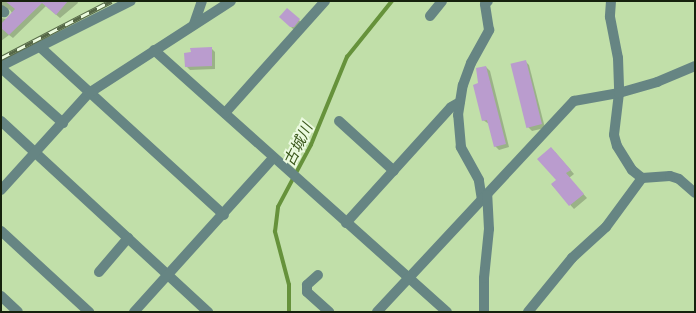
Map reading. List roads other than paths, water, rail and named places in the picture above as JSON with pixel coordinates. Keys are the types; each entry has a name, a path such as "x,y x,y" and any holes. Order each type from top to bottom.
{"street":[{"path":"63,123 1,67 130,1"},
{"path":"194,24 202,1"},
{"path":"1,190 90,94 154,50 231,1"},
{"path":"225,113 325,1"},
{"path":"430,16 442,1"},
{"path":"484,312 484,278 489,229 485,197 479,180 461,147 458,136 460,102 471,63 489,30 485,4 488,1"},
{"path":"611,1 610,17 618,58 619,93 614,135 617,146 632,170 642,178 670,176 679,179 695,193"},
{"path":"40,47 224,215"},
{"path":"154,50 446,312"},
{"path":"377,312 407,278 574,101 619,93 675,77 695,66"},
{"path":"346,223 451,107 460,102"},
{"path":"339,121 394,171"},
{"path":"1,122 208,312"},
{"path":"134,312 224,215 273,158"},
{"path":"528,312 572,258 606,227 642,178"},
{"path":"1,231 89,312"},
{"path":"98,272 128,238"},
{"path":"318,275 307,285 307,292 329,312"},
{"path":"1,296 18,312"}],"waterway":[{"name":"古城川","path":"289,312 289,285 275,232 278,207 311,145 347,57 392,1"}],"railway":[{"path":"1,58 111,1"}]}
